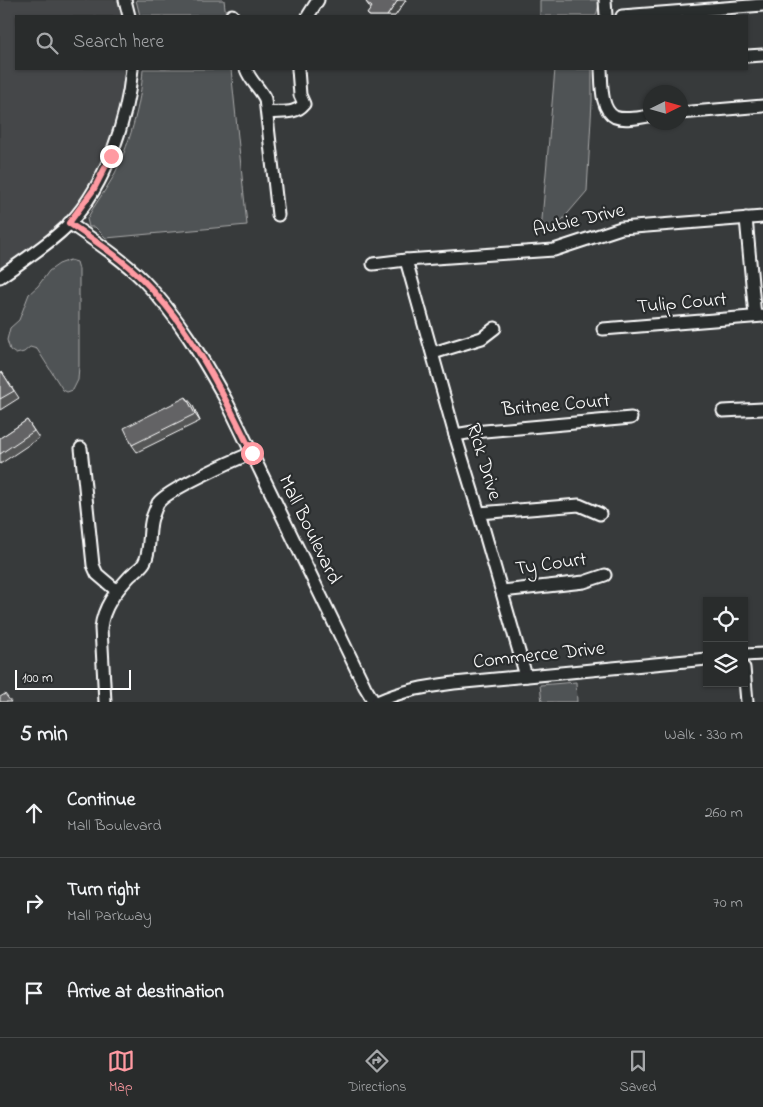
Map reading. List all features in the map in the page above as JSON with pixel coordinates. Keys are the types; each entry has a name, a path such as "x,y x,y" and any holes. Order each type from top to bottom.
{"street":[{"path":"125,0 128,15"},
{"path":"309,15 318,0"},
{"path":"606,0 606,15"},
{"path":"635,15 763,5"},
{"path":"748,56 763,55"},
{"path":"0,277 38,250 69,223 94,189 111,156 127,103 132,70"},
{"path":"246,70 265,99 278,215"},
{"path":"268,113 295,112 304,104 300,95 298,70"},
{"path":"601,70 603,98 609,112 614,117 643,116"},
{"path":"688,112 763,106"},
{"name":"Aubie Drive","path":"373,264 554,250 621,228 763,217"},
{"path":"746,218 759,316"},
{"name":"Mall Boulevard","path":"69,223 115,255 142,279 166,306 204,359 252,453 365,687 375,702"},
{"name":"Rick Drive","path":"406,260 526,676"},
{"name":"Tulip Court","path":"603,329 759,316"},
{"path":"432,353 482,338 495,328"},
{"path":"723,411 763,409"},
{"name":"Britnee Court","path":"455,435 631,418"},
{"path":"81,448 93,565 97,574 117,591"},
{"path":"105,702 102,619 117,591 144,563 152,518 159,502 179,488 252,453"},
{"path":"479,513 579,505 600,514"},
{"name":"Ty Court","path":"502,591 584,582 605,575"},
{"path":"748,655 763,654"},
{"name":"Commerce Drive","path":"375,702 400,692 417,688 703,659"},
{"path":"746,687 747,702"}],"shaded area":[{"path":"0,0 125,0 129,15 15,15 15,70 132,70 117,138 69,223 0,276"},
{"path":"136,0 224,0 226,15 140,15"},
{"path":"540,0 600,0 596,15 540,15"},
{"path":"143,70 231,70 247,225 106,238 95,227 89,227 87,219 112,179 129,140 142,83"},
{"path":"555,70 592,70 587,191 551,233 541,231"},
{"path":"70,260 77,262 79,269 79,366 78,380 73,390 67,392 63,390 37,349 30,347 24,352 16,354 10,350 7,340 10,328 19,320 29,294 38,286 49,271 59,264"},
{"path":"576,682 577,702 542,702 540,685"}],"building":[{"path":"367,0 398,0 388,15 368,15 367,14 372,7 366,2"},
{"path":"2,372 14,391 0,399 0,374"},
{"path":"186,397 195,414 132,445 124,428"},
{"path":"27,420 34,431 0,454 0,438"},
{"path":"5,694 11,702 0,702 0,697"}],"route":[{"path":"111,156 94,189 69,223 115,255 142,279 166,306 204,359 252,453"}]}
